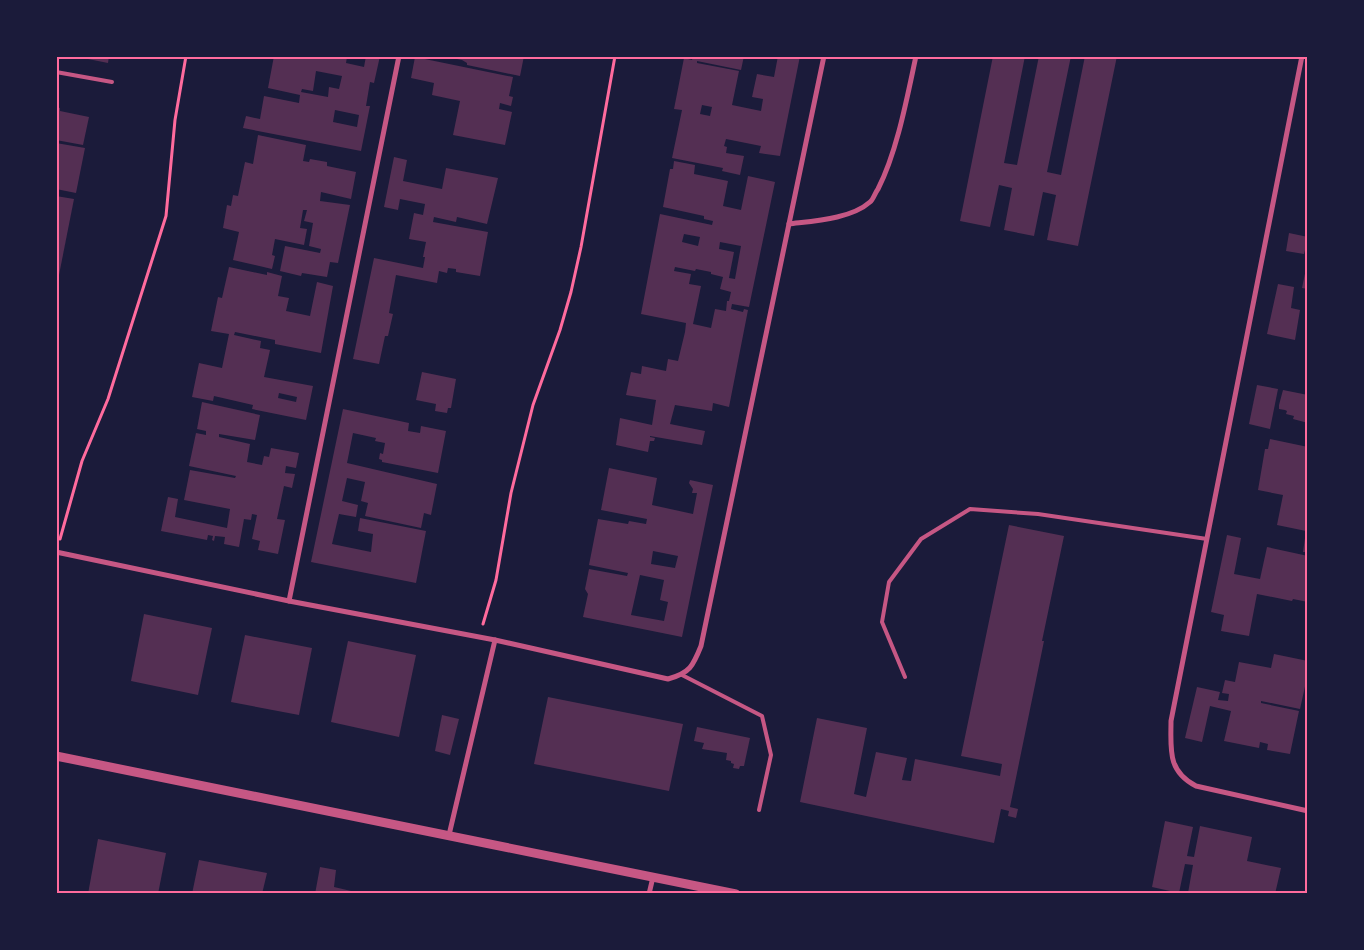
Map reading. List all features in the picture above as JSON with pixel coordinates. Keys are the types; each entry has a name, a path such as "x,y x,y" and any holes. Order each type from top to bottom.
{"street":[{"path":"289,601 399,56"},
{"path":"56,552 289,601 495,640 668,679 682,675 692,666 701,646 824,56"},
{"path":"789,224 827,219 850,213 871,202 886,172 916,56"},
{"path":"1302,56 1171,721 1171,744 1176,769 1186,780 1196,786 1308,811"},
{"path":"449,836 495,640"},
{"path":"56,756 736,894"},
{"path":"650,894 653,877"}],"lane":[{"path":"56,72 112,82"},
{"path":"905,677 882,622 888,582 921,539 970,509 1038,514 1207,539"},
{"path":"682,675 762,716 771,755 759,810"}],"path":[{"path":"59,543 82,461 108,399 166,216 175,120 186,56"},
{"path":"480,637 496,580 511,493 533,405 572,292 615,56"}],"building":[{"path":"83,56 109,56 108,63 83,58"},
{"path":"274,56 346,56 346,63 364,67 366,56 380,56 374,83 370,82 366,106 370,106 361,151 243,128 246,116 260,119 264,96 299,103 300,95 268,88","holes":["316,71 342,76 339,89 329,87 328,97 301,92 302,89 313,91","335,110 359,115 357,127 333,122"]},
{"path":"452,56 524,56 520,76 467,65 462,60 452,58"},
{"path":"693,56 744,56 741,70 697,61 697,63 739,71 732,105 761,111 763,99 752,97 757,74 774,77 778,56 800,56 780,156 759,153 761,146 726,139 724,146 727,147 726,153 744,156 740,175 722,171 723,168 672,158 682,110 674,109 684,58 692,60","holes":["702,105 712,107 710,116 700,114"]},
{"path":"993,56 1025,56 1004,163 1017,165 1039,56 1071,56 1047,172 1061,175 1085,56 1117,56 1078,246 1047,240 1056,195 1043,192 1034,236 1004,230 1012,188 999,185 990,227 960,221"},
{"path":"415,57 513,77 509,96 513,97 511,106 500,103 499,109 512,112 505,145 453,135 460,101 432,95 434,83 411,78"},
{"path":"56,107 60,108 60,111 89,117 83,145 56,140"},
{"path":"258,135 306,145 303,161 309,162 310,159 327,162 327,166 356,172 351,199 321,192 320,201 350,205 338,263 330,262 327,277 302,273 301,276 280,271 285,246 320,253 321,249 309,246 313,223 304,221 307,210 303,210 300,228 307,229 304,245 275,239 272,255 275,256 272,269 233,260 239,232 223,228 227,205 231,206 233,195 238,196 245,162 253,164"},
{"path":"56,143 85,148 76,193 56,189"},
{"path":"394,157 407,160 403,181 442,189 446,168 498,178 487,224 457,217 456,222 434,217 433,222 488,232 480,276 456,272 456,269 448,268 447,273 439,271 437,283 396,275 389,313 393,314 388,336 385,336 379,364 353,359 374,258 423,268 425,257 423,257 426,242 409,239 414,213 423,215 425,204 400,199 398,210 384,207"},
{"path":"674,161 695,165 694,174 728,181 723,206 741,210 748,176 775,182 749,307 732,304 731,309 743,312 744,309 748,310 729,407 713,403 712,411 675,405 670,424 705,431 702,445 650,436 655,438 654,441 650,441 648,452 616,445 620,418 652,425 656,400 626,395 631,372 641,374 642,366 666,371 668,359 678,361 685,332 686,323 641,314 660,214 712,225 713,221 704,219 704,216 663,207 670,169 673,169","holes":["684,234 700,237 698,246 682,242","720,242 741,246 735,279 729,278 734,252 719,249","675,267 695,271 696,269 723,277 720,289 731,292 729,301 727,301 726,311 715,309 711,328 693,324 701,286 689,284 691,274 674,271"]},
{"path":"56,196 74,199 57,285 56,285"},
{"path":"1289,233 1308,237 1308,246 1306,246 1304,254 1286,251"},
{"path":"1308,264 1308,289 1302,288"},
{"path":"229,267 267,275 267,272 282,276 278,296 289,298 286,311 310,316 317,282 333,286 321,353 275,344 275,340 235,332 234,335 261,341 260,348 270,350 264,377 313,386 306,420 252,409 253,405 214,396 213,401 192,397 199,363 222,368 229,334 211,331 218,297 222,298","holes":["279,393 297,397 296,402 278,398"]},
{"path":"1278,284 1294,287 1291,308 1300,310 1295,340 1267,334"},
{"path":"422,372 456,379 451,408 448,408 447,413 435,411 436,404 416,400"},
{"path":"1257,385 1278,389 1270,429 1249,424"},
{"path":"1283,390 1308,395 1308,423 1293,419 1294,416 1286,414 1287,411 1279,409"},
{"path":"202,402 260,415 255,440 219,434 219,437 250,444 247,462 262,465 264,456 269,457 271,448 299,453 296,468 286,466 285,473 295,474 292,488 284,486 277,519 285,520 278,554 258,550 260,541 252,539 257,515 252,514 251,520 244,519 239,547 224,544 225,537 215,536 214,541 212,540 213,536 208,535 207,540 161,531 168,497 178,499 175,517 227,528 230,509 184,500 190,470 235,478 236,476 189,466 196,433 206,435 206,431 197,429"},
{"path":"343,409 409,423 408,431 420,433 421,426 446,431 438,473 382,462 379,459 380,453 383,454 385,443 375,441 376,438 353,433 347,463 437,484 431,515 424,513 421,528 365,516 368,503 361,501 365,482 347,478 342,501 358,505 356,517 339,514 332,544 371,552 373,534 358,531 360,518 426,531 416,583 311,562"},
{"path":"1270,439 1308,447 1308,552 1303,552 1306,531 1277,525 1283,495 1258,490 1265,449 1268,449"},
{"path":"609,468 657,478 652,505 693,514 697,493 692,493 693,489 689,483 690,480 713,485 682,637 583,617 588,594 585,589 589,569 627,576 628,573 589,565 598,519 628,524 629,521 646,524 647,519 601,510","holes":["653,551 678,556 675,568 651,564","640,575 664,580 660,600 668,602 664,621 631,615"]},
{"path":"1009,525 1064,536 1010,807 1018,809 1016,818 1008,816 1009,811 1001,809 994,843 800,802 817,718 867,728 854,794 866,797 876,752 907,758 902,780 911,781 915,759 1000,776 1002,764 961,756"},
{"path":"1227,535 1241,538 1234,574 1260,579 1267,547 1308,556 1308,602 1257,594 1249,636 1221,631 1224,615 1211,612"},
{"path":"144,614 212,628 198,695 131,681"},
{"path":"245,635 312,648 299,715 231,702"},
{"path":"348,641 416,655 399,737 331,722"},
{"path":"1274,654 1308,661 1308,673 1300,709 1261,701 1261,703 1299,711 1290,754 1267,750 1268,744 1260,742 1259,748 1224,741 1231,711 1210,706 1202,742 1185,738 1197,687 1220,692 1218,700 1228,701 1229,694 1222,693 1225,680 1235,682 1239,662 1271,668"},
{"path":"548,697 683,724 669,791 534,764"},
{"path":"442,715 459,719 450,755 435,751"},
{"path":"697,727 750,738 744,766 740,766 739,769 733,768 734,764 726,760 727,753 702,749 704,743 694,741"},
{"path":"1165,821 1193,827 1187,856 1194,857 1200,826 1252,837 1247,861 1281,868 1275,894 1188,893 1193,865 1185,864 1179,893 1152,887"},
{"path":"98,839 166,853 158,894 88,894"},
{"path":"199,860 267,873 262,894 192,894"},
{"path":"320,867 336,870 334,887 364,894 315,894"}]}
